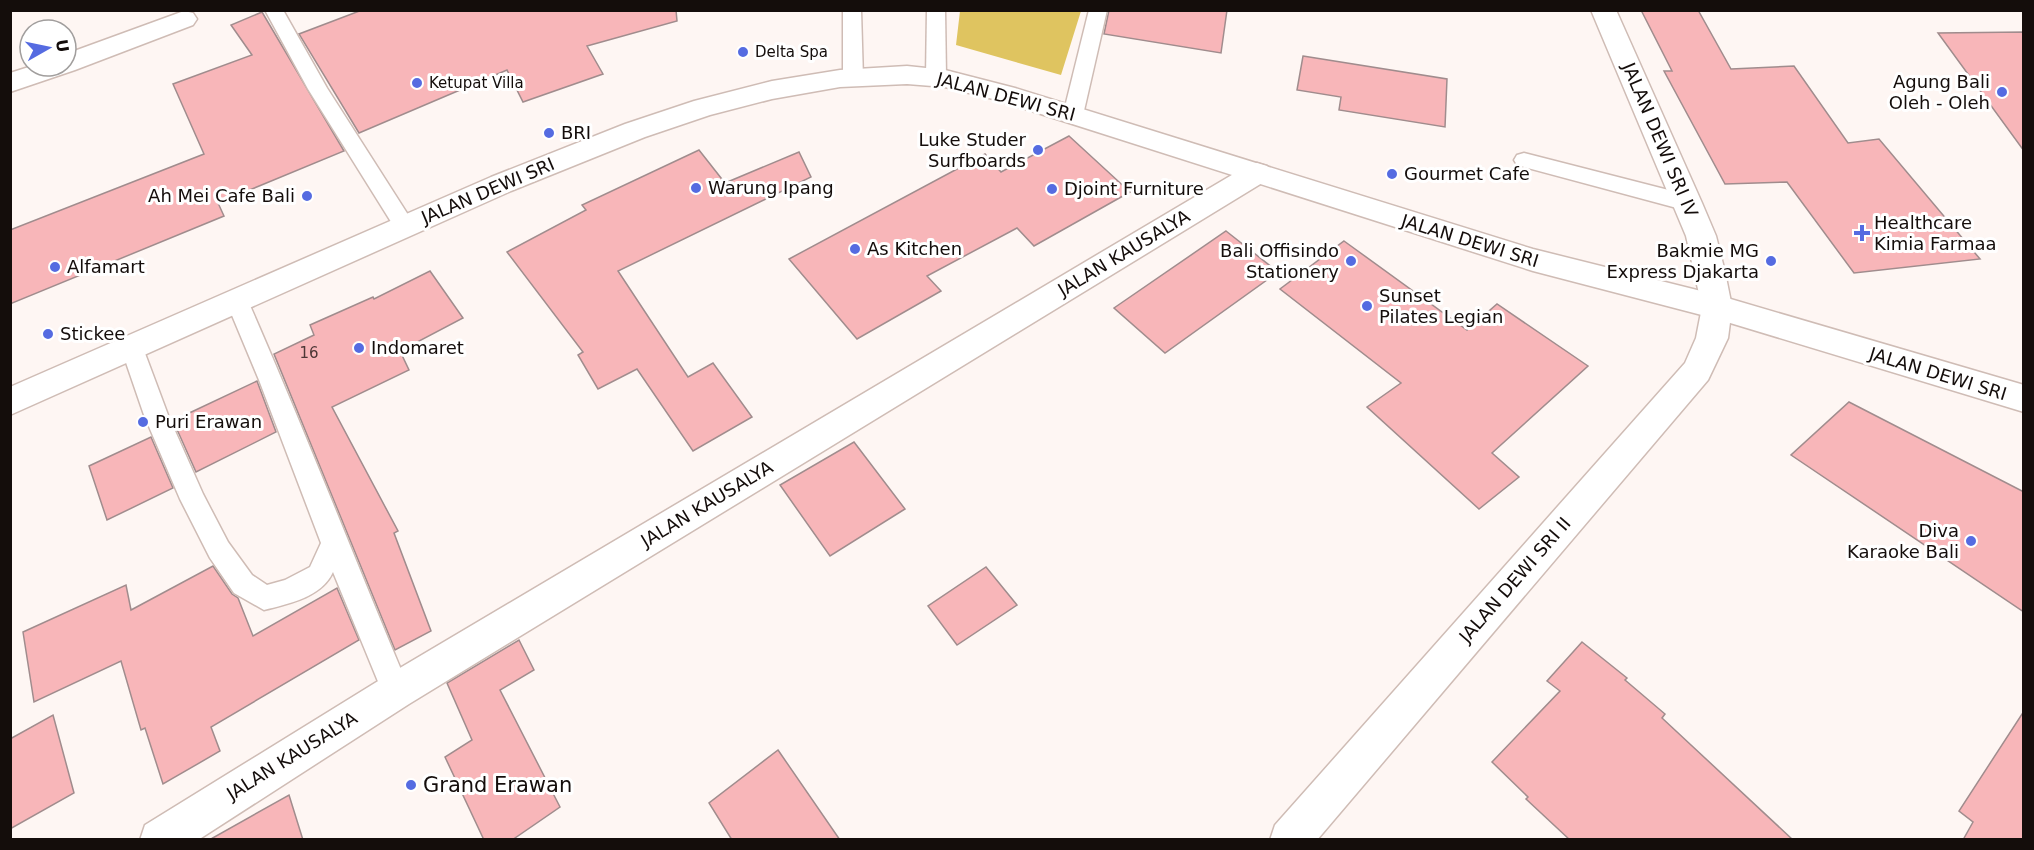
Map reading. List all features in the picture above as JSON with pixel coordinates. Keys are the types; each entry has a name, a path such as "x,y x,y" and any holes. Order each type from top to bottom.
{"street":[{"name":"JALAN DEWI SRI IV","path":"1603,10 1701,236 1717,307"},
{"path":"78,59 184,19"},
{"name":"JALAN DEWI SRI","path":"10,402 574,154 691,112 791,88 854,78 908,75 936,77 1006,94 1533,260 1717,307 2024,399"},
{"path":"10,83 24,78"},
{"name":"JALAN KAUSALYA","path":"160,840 396,691 1257,173"},
{"name":"JALAN DEWI SRI II","path":"1290,840 1697,370 1712,338 1717,307"}],"lane":[{"path":"274,10 324,99 405,227"},
{"path":"852,10 854,78"},
{"path":"936,10 936,77"},
{"path":"1073,115 1098,10"},
{"path":"1524,160 1688,203"},
{"path":"237,301 396,691"},
{"path":"132,348 156,415 193,499 224,558 243,584 264,598 291,591 319,574 334,543"}],"shaded area":[{"path":"960,10 1081,11 1061,75 956,45"}],"building":[{"path":"362,10 676,10 677,21 587,46 603,74 523,102 507,70 359,133 299,34"},
{"path":"1109,10 1227,10 1221,53 1104,34"},
{"path":"1641,10 1698,10 1731,69 1794,66 1848,143 1879,139 1980,259 1854,273 1787,182 1725,184 1664,71 1672,71"},
{"path":"262,12 344,151 218,203 224,216 10,304 10,230 204,154 173,84 252,55 231,25"},
{"name":"Agung Bali Oleh - Oleh","path":"2024,32 2024,151 1938,33"},
{"path":"1303,56 1447,79 1445,127 1339,110 1341,97 1297,90"},
{"path":"1069,136 1130,192 1034,246 1017,228 927,276 941,291 857,339 789,259 985,154 1001,172"},
{"path":"699,150 725,183 799,152 811,177 618,271 688,377 713,363 752,417 693,451 637,369 598,389 578,355 583,352 507,252 586,210 582,205"},
{"path":"1226,231 1278,272 1165,353 1114,308"},
{"path":"1344,241 1467,330 1497,304 1588,366 1492,453 1519,477 1479,509 1367,407 1401,383 1280,289"},
{"path":"430,271 463,318 400,351 409,370 332,407 398,531 394,533 431,631 395,650 274,354 314,335 310,325 373,297 374,299"},
{"path":"257,381 276,432 196,472 175,425 185,421 183,416"},
{"name":"Diva Karaoke Bali","path":"1849,402 2024,492 2024,612 1791,455"},
{"path":"151,437 173,488 107,520 89,466"},
{"path":"854,442 905,509 830,556 780,485"},
{"path":"213,566 232,594 238,598 253,636 337,588 359,640 211,727 220,751 163,784 145,728 141,730 121,661 34,702 23,632 126,585 131,610"},
{"path":"986,567 1017,605 957,645 928,606"},
{"path":"519,640 534,670 500,690 560,807 512,840 484,840 445,757 472,740 447,683"},
{"path":"1582,642 1627,678 1625,680 1665,714 1662,718 1793,840 1570,840 1526,799 1528,797 1492,762 1560,691 1547,681"},
{"path":"2024,711 2024,840 1963,840 1973,822 1959,811"},
{"path":"53,715 74,793 10,829 10,739"},
{"path":"778,750 840,840 732,840 709,803"},
{"path":"289,795 303,840 209,840"}],"place":[{"name":"Delta Spa","path":"743,52"},
{"name":"Ketupat Villa","path":"417,83"},
{"name":"Agung Bali Oleh - Oleh","path":"2002,92"},
{"name":"BRI","path":"549,133"},
{"name":"Luke Studer Surfboards","path":"1038,150"},
{"name":"Gourmet Cafe","path":"1392,174"},
{"name":"Warung Ipang","path":"696,188"},
{"name":"Djoint Furniture","path":"1052,189"},
{"name":"Ah Mei Cafe Bali","path":"307,196"},
{"name":"Healthcare Kimia Farmaa","path":"1862,233"},
{"name":"As Kitchen","path":"855,249"},
{"name":"Bali Offisindo Stationery","path":"1351,261"},
{"name":"Bakmie MG Express Djakarta","path":"1771,261"},
{"name":"Alfamart","path":"55,267"},
{"name":"Sunset Pilates Legian","path":"1367,306"},
{"name":"Stickee","path":"48,334"},
{"name":"Indomaret","path":"359,348"},
{"name":"Puri Erawan","path":"143,422"},
{"name":"Diva Karaoke Bali","path":"1971,541"},
{"name":"Grand Erawan","path":"411,785"}]}
